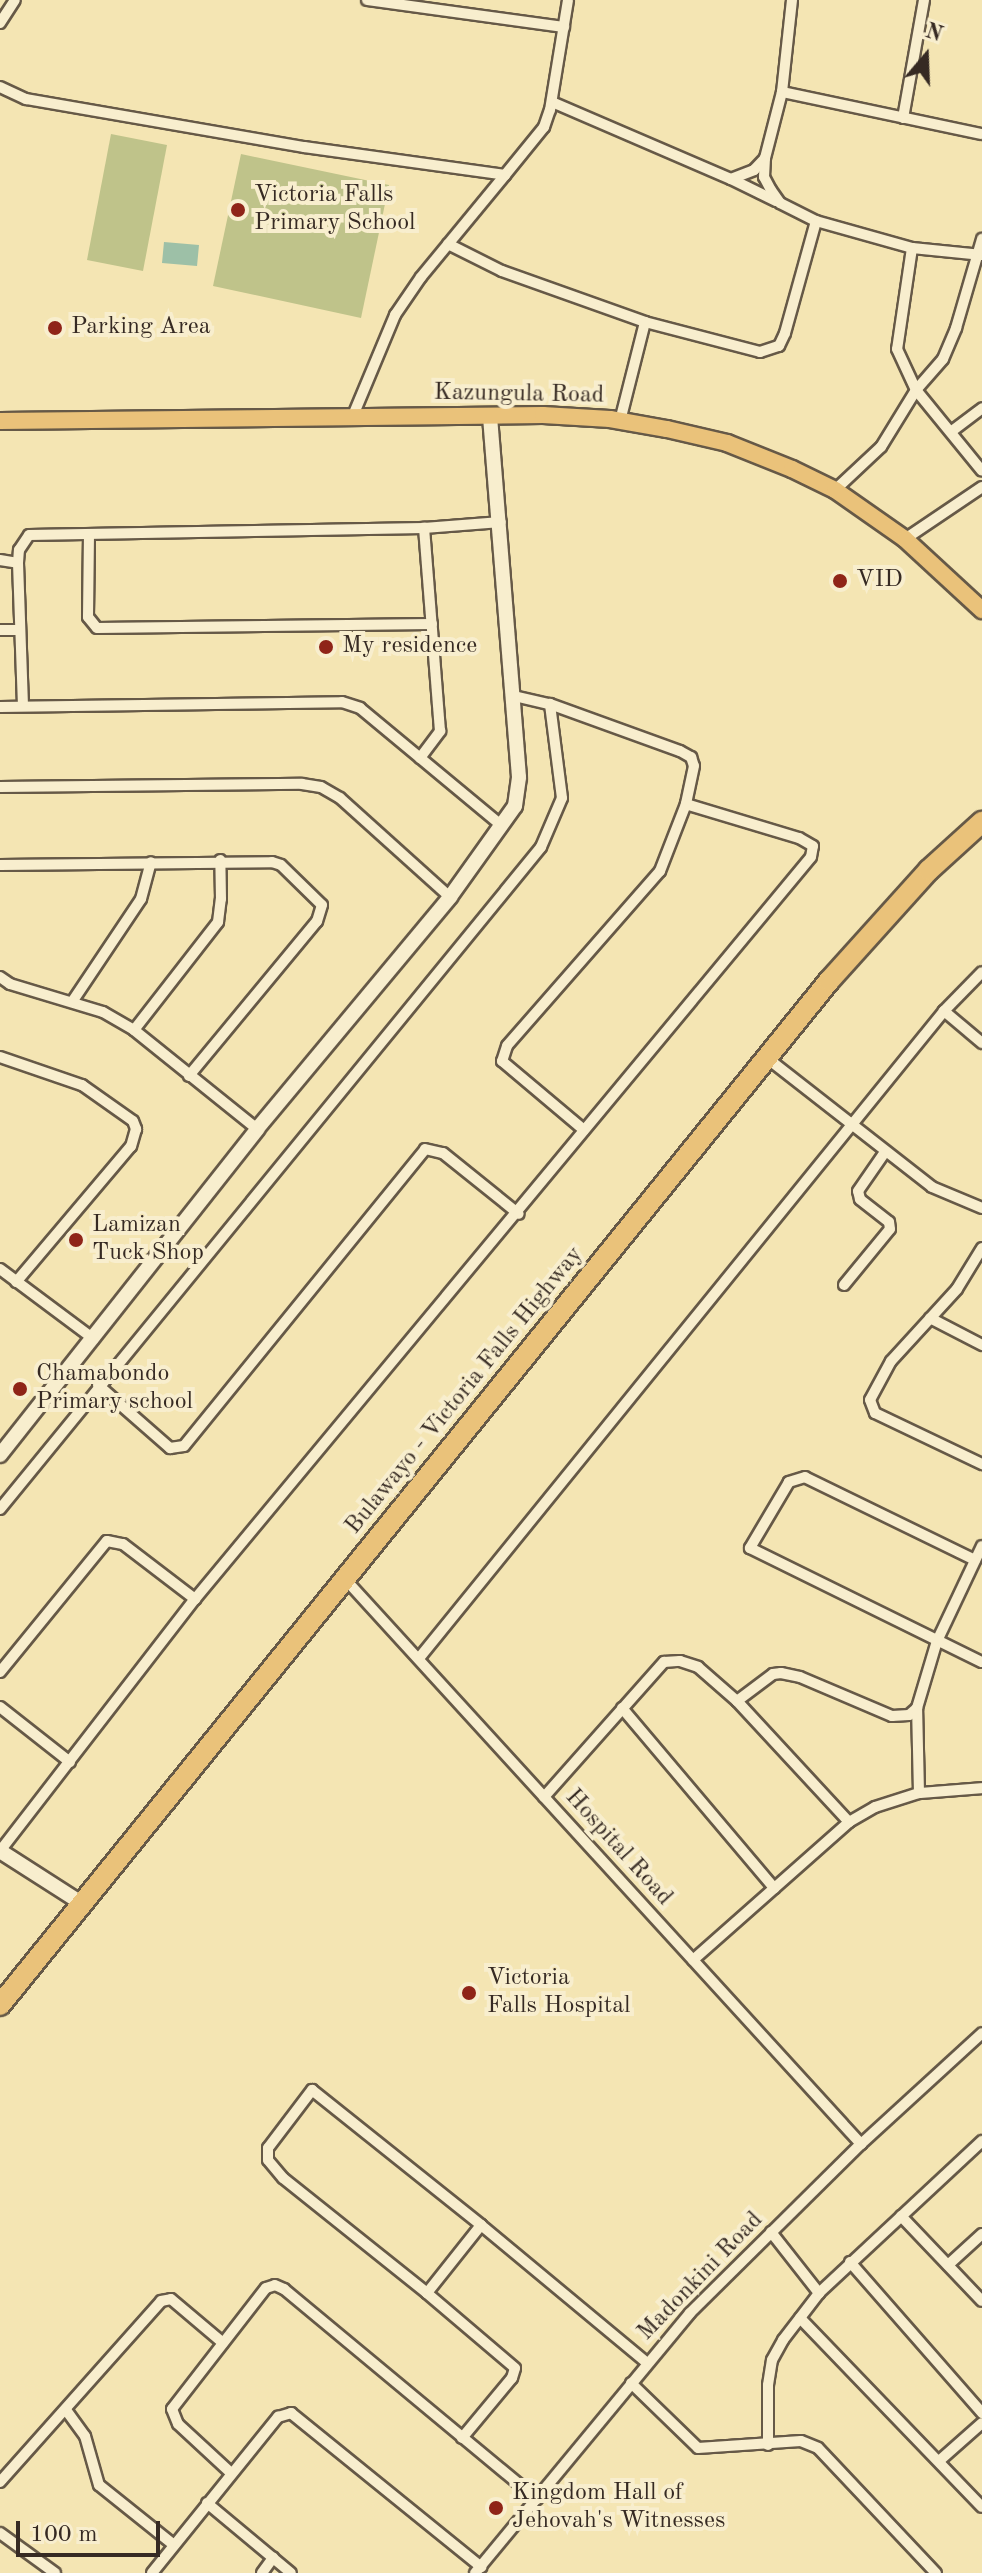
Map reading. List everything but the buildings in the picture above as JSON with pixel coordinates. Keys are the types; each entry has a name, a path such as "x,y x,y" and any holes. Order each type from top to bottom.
{"highway":[{"name":"Bulawayo - Victoria Falls Highway","path":"0,2005 873,930 929,870 982,822"}],"main road":[{"name":"Kazungula Road","path":"0,421 188,416 352,418 543,415 620,421 727,443 835,490 905,539 982,610"}],"street":[{"path":"0,23 15,0"},
{"path":"367,0 564,27"},
{"path":"352,418 395,315 448,244 544,127 552,102 568,0"},
{"path":"780,203 764,177 765,158 782,92 792,0"},
{"path":"903,118 924,0"},
{"path":"0,87 26,99 304,147 505,175"},
{"path":"782,92 982,134"},
{"path":"552,102 731,179 816,221 912,248 980,255"},
{"path":"731,179 754,170 765,158"},
{"path":"448,244 502,271 645,322 760,352 779,346 816,221"},
{"path":"835,490 881,447 916,390 943,359 980,255 982,239"},
{"path":"912,248 897,349 916,390 982,471"},
{"path":"620,421 645,322"},
{"path":"952,431 982,408"},
{"path":"0,1455 257,1129 450,897 515,806 518,791 514,696 490,416"},
{"path":"905,539 982,487"},
{"path":"23,706 18,563 19,550 29,535 424,528 501,522"},
{"path":"420,758 440,731 424,528"},
{"path":"89,534 88,617 97,628 432,624"},
{"path":"0,560 18,563"},
{"path":"0,630 20,630"},
{"path":"514,696 550,704 691,757 694,766 686,804 660,871 507,1046 502,1061 584,1130"},
{"path":"0,707 342,702 360,708 502,826"},
{"path":"0,1509 98,1385 541,847 562,798 550,704"},
{"path":"0,787 302,784 321,787 340,798 450,897"},
{"path":"83,1904 0,1851 195,1599 519,1214 584,1130 811,857 813,846 799,838 686,804"},
{"path":"134,1030 218,922 220,860"},
{"path":"0,865 220,860 281,865 319,901 323,910 189,1076"},
{"path":"72,1002 141,899 151,862"},
{"path":"420,1657 944,1011 982,972"},
{"path":"0,977 10,984 103,1012 134,1030 257,1129"},
{"path":"944,1011 982,1043"},
{"path":"0,1057 82,1085 133,1121 136,1129 131,1146 16,1282"},
{"path":"767,1058 932,1187 982,1208"},
{"path":"98,1385 170,1448 184,1446 425,1149 443,1153 519,1214"},
{"path":"844,1285 890,1229 889,1222 860,1199 858,1191 885,1152"},
{"path":"982,1248 957,1289 891,1361 870,1400 875,1413 982,1464"},
{"path":"0,1269 94,1339"},
{"path":"930,1318 982,1345"},
{"path":"975,1560 805,1477 789,1482 750,1548 982,1662"},
{"path":"0,1672 107,1541 123,1544 195,1599"},
{"path":"919,1793 917,1708 937,1641 982,1546"},
{"name":"Hospital Road","path":"346,1580 420,1657 861,2144"},
{"path":"544,1797 664,1662 672,1661 698,1667 737,1701 849,1822"},
{"path":"737,1701 773,1674 781,1673 800,1677 892,1716 909,1715 917,1708"},
{"path":"0,1707 70,1762"},
{"path":"622,1708 774,1888"},
{"path":"693,1960 849,1822 875,1807 919,1793 982,1788"},
{"name":"Madonkini Road","path":"478,2570 647,2363 771,2232 982,2033"},
{"path":"462,2438 512,2378 515,2368 283,2178 268,2160 268,2148 312,2090 647,2363"},
{"path":"768,2445 765,2405 772,2360 800,2318 819,2293 850,2262 982,2141"},
{"path":"901,2216 982,2301"},
{"path":"427,2293 481,2225"},
{"path":"771,2232 819,2293"},
{"path":"948,2265 982,2234"},
{"path":"850,2262 982,2413"},
{"path":"231,2473 178,2424 172,2409 266,2288 280,2287 537,2499"},
{"path":"0,2482 161,2301 171,2299 223,2343"},
{"path":"800,2318 982,2507"},
{"path":"631,2383 698,2448 801,2441 818,2448 936,2573"},
{"path":"66,2410 85,2436 99,2485 174,2545"},
{"path":"152,2573 278,2417 291,2413 478,2570"},
{"path":"939,2461 982,2423"},
{"path":"207,2503 291,2573"},
{"path":"0,2533 55,2573"},
{"path":"262,2573 273,2558"}],"shaded area":[{"path":"111,134 167,145 143,271 87,260"},
{"path":"241,154 389,185 361,318 213,286"},
{"path":"164,242 199,245 197,266 162,263"}],"place":[{"name":"Victoria Falls Primary School","path":"238,210"},
{"name":"Parking Area","path":"55,328"},
{"name":"VID","path":"840,581"},
{"name":"My residence","path":"326,647"},
{"name":"Lamizan Tuck Shop","path":"76,1240"},
{"name":"Chamabondo Primary school","path":"20,1389"},
{"name":"Victoria Falls Hospital","path":"469,1993"},
{"name":"Kingdom Hall of Jehovah's Witnesses","path":"496,2508"}]}
